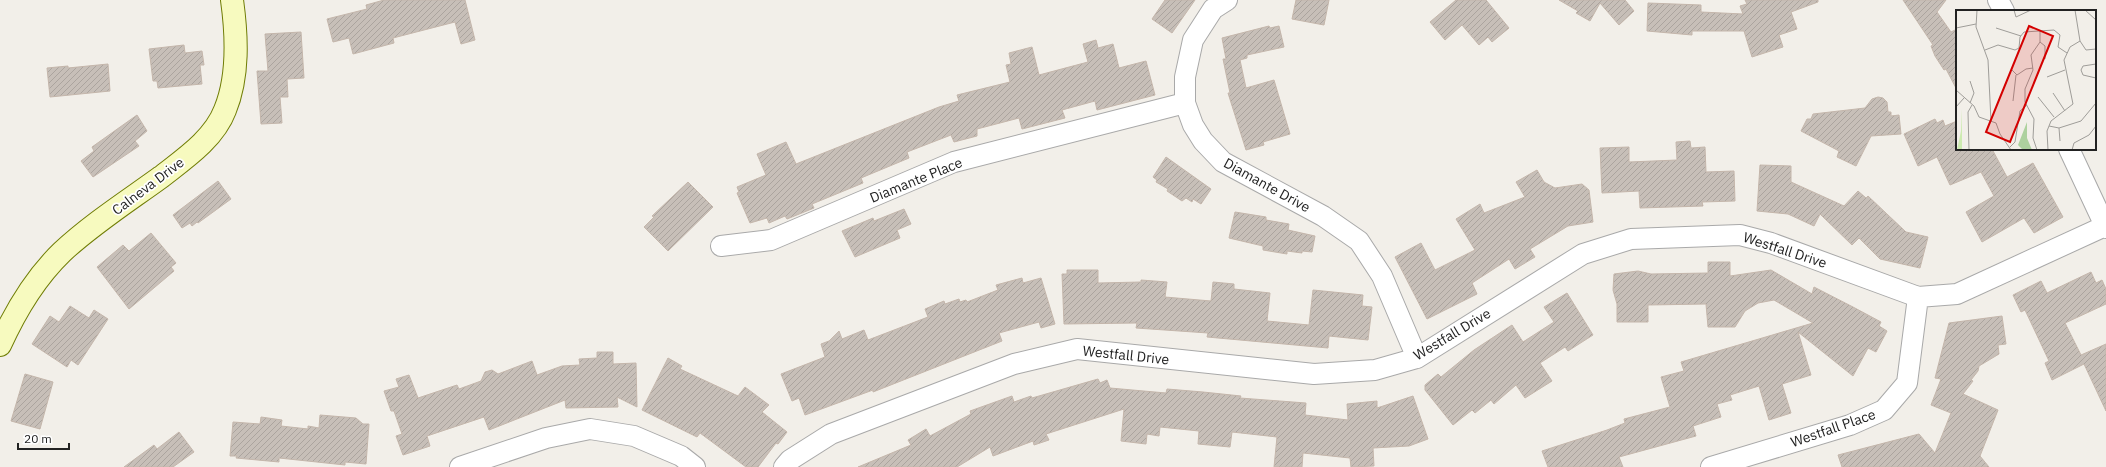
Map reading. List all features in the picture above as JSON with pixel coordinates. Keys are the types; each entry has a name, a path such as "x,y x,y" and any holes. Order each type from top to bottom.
{"main road":[{"name":"Calneva Drive","path":"0,345 13,318 62,253 176,165 211,133 225,111 235,71 235,0"}],"street":[{"name":"Diamante Drive","path":"1227,0 1213,9 1193,40 1185,77 1185,103 1193,124 1203,141 1223,162 1323,216 1359,240 1382,276 1417,358"},
{"path":"1998,0 2003,10"},
{"name":"Diamante Place","path":"720,246 771,240 954,162 1185,103"},
{"path":"2069,150 2106,227"},
{"name":"Westfall Drive","path":"784,467 790,460 832,434 1014,364 1077,349 1314,374 1375,370 1417,358 1583,254 1631,239 1740,235 1771,243 1918,297 1957,294 2106,227"},
{"name":"Westfall Place","path":"1711,467 1850,425 1884,410 1907,383 1918,297"},
{"path":"460,467 546,438 590,429 634,436 681,456 695,467"}],"building":[{"path":"384,0 465,0 475,40 461,44 455,22 393,38 394,43 353,54 349,38 333,42 327,19 367,9 366,5"},
{"path":"1165,0 1195,0 1172,33 1152,19"},
{"path":"1296,0 1329,0 1324,25 1292,19"},
{"path":"1456,0 1486,0 1509,28 1492,42 1488,37 1479,45 1462,25 1445,40 1430,22"},
{"path":"1559,0 1625,0 1634,11 1619,25 1600,3 1590,21 1576,13 1578,11"},
{"path":"1745,0 1818,0 1818,2 1791,12 1797,29 1779,35 1783,47 1752,57 1744,31 1692,31 1692,35 1647,31 1648,3 1701,5 1701,12 1743,14 1740,6 1747,4"},
{"path":"1903,0 1946,0 1937,12 1951,32 1956,30 1956,88 1946,69 1944,70 1935,56 1931,46 1933,45"},
{"path":"1269,26 1270,28 1279,26 1284,47 1247,55 1247,58 1240,60 1246,88 1274,80 1290,134 1263,142 1264,145 1246,150 1228,93 1230,93 1223,59 1226,59 1222,38"},
{"path":"301,32 304,78 287,79 288,97 280,97 282,123 261,124 257,71 268,71 265,34"},
{"path":"1096,40 1098,48 1113,44 1119,68 1146,61 1155,95 1097,110 1095,101 1062,110 1065,118 1022,129 1019,118 977,129 977,136 954,142 951,135 907,152 909,158 861,178 863,183 812,204 814,208 787,219 785,216 769,223 767,218 750,223 737,193 739,192 737,187 766,175 757,154 786,142 796,164 939,107 959,101 957,95 1010,82 1006,65 1011,64 1009,53 1032,47 1039,75 1088,62 1083,44"},
{"path":"184,45 185,53 202,51 204,65 200,65 202,84 158,88 157,81 153,81 149,49"},
{"path":"108,64 110,91 50,97 47,68 68,66 68,68"},
{"path":"1878,97 1883,98 1887,102 1888,112 1891,112 1891,116 1899,115 1901,134 1871,136 1856,166 1837,157 1839,151 1801,131 1807,119 1811,119 1813,114 1865,108 1872,99"},
{"path":"137,115 147,131 135,141 139,146 93,177 81,161 94,151 92,147"},
{"path":"1935,119 1937,123 1943,120 1945,126 1956,121 1956,150 1993,150 2007,177 2033,163 2063,217 2034,233 2024,218 1982,242 1966,212 1994,196 1981,172 1950,185 1937,157 1918,166 1904,134"},
{"path":"1690,141 1691,148 1705,147 1706,172 1734,171 1735,201 1702,202 1703,206 1640,208 1639,191 1602,193 1600,148 1629,147 1629,162 1677,160 1676,142"},
{"path":"1166,157 1211,189 1201,204 1193,199 1192,202 1186,198 1182,201 1167,191 1168,189 1156,182 1157,180 1153,177"},
{"path":"1760,165 1791,166 1791,182 1844,206 1858,191 1866,198 1868,196 1906,232 1928,237 1920,268 1880,259 1859,238 1852,245 1820,214 1814,226 1788,214 1757,211"},
{"path":"1537,170 1544,182 1555,188 1582,184 1589,190 1593,222 1568,226 1530,249 1535,257 1515,269 1509,259 1472,283 1477,294 1427,319 1395,257 1421,243 1435,270 1475,250 1456,219 1480,204 1484,213 1525,197 1516,182"},
{"path":"218,181 231,199 198,223 197,222 192,226 190,223 182,228 173,215"},
{"path":"688,182 713,207 668,251 644,227 654,217 652,216"},
{"path":"904,209 911,224 897,230 900,238 855,257 842,231 873,218 874,221"},
{"path":"1235,212 1266,217 1266,220 1289,224 1288,230 1315,236 1312,252 1302,251 1302,253 1287,251 1287,254 1263,250 1263,246 1229,238"},
{"path":"151,233 176,263 171,267 174,271 129,309 97,267 123,245 129,251"},
{"path":"1708,262 1730,262 1730,276 1771,270 1812,294 1814,287 1853,307 1881,322 1879,326 1887,331 1876,352 1868,348 1853,376 1798,332 1811,375 1782,384 1791,413 1769,420 1759,386 1730,395 1732,400 1717,404 1721,417 1693,426 1696,436 1619,457 1623,467 1548,467 1542,451 1625,423 1624,419 1670,407 1661,377 1684,371 1681,362 1813,323 1774,300 1758,303 1745,311 1735,327 1708,327 1706,304 1648,305 1648,322 1617,322 1617,304 1613,290 1614,274 1638,271 1651,274 1708,273"},
{"path":"1067,270 1098,270 1098,283 1141,282 1141,280 1167,282 1165,297 1211,301 1213,282 1234,284 1234,289 1270,293 1267,321 1309,325 1313,290 1363,295 1362,306 1372,307 1368,340 1329,336 1328,348 1207,337 1208,333 1136,328 1137,323 1064,324 1062,274 1067,274"},
{"path":"2091,272 2096,283 2102,280 2106,289 2106,304 2065,323 2081,355 2106,344 2106,411 2084,364 2052,380 2045,363 2049,361 2025,310 2021,312 2013,295 2041,281 2047,293"},
{"path":"1022,278 1023,283 1041,278 1055,324 1041,328 1039,322 999,333 1002,341 873,392 873,390 805,415 799,398 792,401 781,374 825,357 821,344 829,341 839,331 842,339 864,330 868,340 928,317 925,309 944,301 945,304 959,299 960,302 966,300 967,302 998,290 996,285"},
{"path":"1567,293 1593,335 1568,351 1565,347 1540,363 1552,381 1525,398 1516,385 1494,404 1491,400 1475,413 1472,410 1453,425 1425,390 1425,385 1438,374 1441,377 1474,350 1512,325 1523,342 1554,322 1544,307"},
{"path":"70,306 89,318 94,310 108,319 78,365 71,360 67,367 32,344 50,316 59,322"},
{"path":"2002,316 2006,344 1998,345 1999,354 1979,366 1978,371 1971,380 1973,381 1963,394 1998,410 1980,456 1989,467 1842,467 1838,455 1919,434 1935,453 1951,413 1931,405 1941,379 1935,378 1949,323"},
{"path":"597,352 613,352 613,364 636,363 637,407 617,397 618,407 566,408 565,400 489,430 484,417 427,436 430,446 403,455 396,436 402,434 394,411 391,411 384,391 399,387 396,379 409,375 418,398 457,385 459,389 481,381 485,372 492,370 498,374 532,361 537,375 562,366 580,365 579,359 597,358"},
{"path":"668,358 682,366 680,369 738,396 745,387 769,405 762,412 787,432 778,444 776,443 758,467 746,467 700,433 697,437 642,410"},
{"path":"25,374 53,382 40,429 11,421"},
{"path":"1098,379 1100,383 1107,380 1110,388 1166,393 1167,389 1241,396 1240,398 1306,403 1305,415 1348,420 1347,404 1377,401 1377,408 1413,396 1428,439 1409,446 1373,448 1374,466 1351,467 1350,458 1303,453 1302,467 1274,467 1277,437 1232,432 1230,447 1198,444 1199,431 1160,427 1159,436 1147,434 1146,444 1121,441 1124,409 1046,434 1049,440 1034,445 1033,441 993,456 990,447 957,467 858,467 911,445 908,440 926,429 930,436 971,414 970,411 1012,396 1014,402 1031,396 1032,398"},
{"path":"320,415 356,418 363,424 369,424 366,464 345,462 345,465 279,458 279,462 236,458 237,456 230,456 233,422 260,424 261,417 282,420 281,426 308,429 308,426 319,428"},
{"path":"179,432 194,452 173,467 124,467 154,445 157,449"}]}
